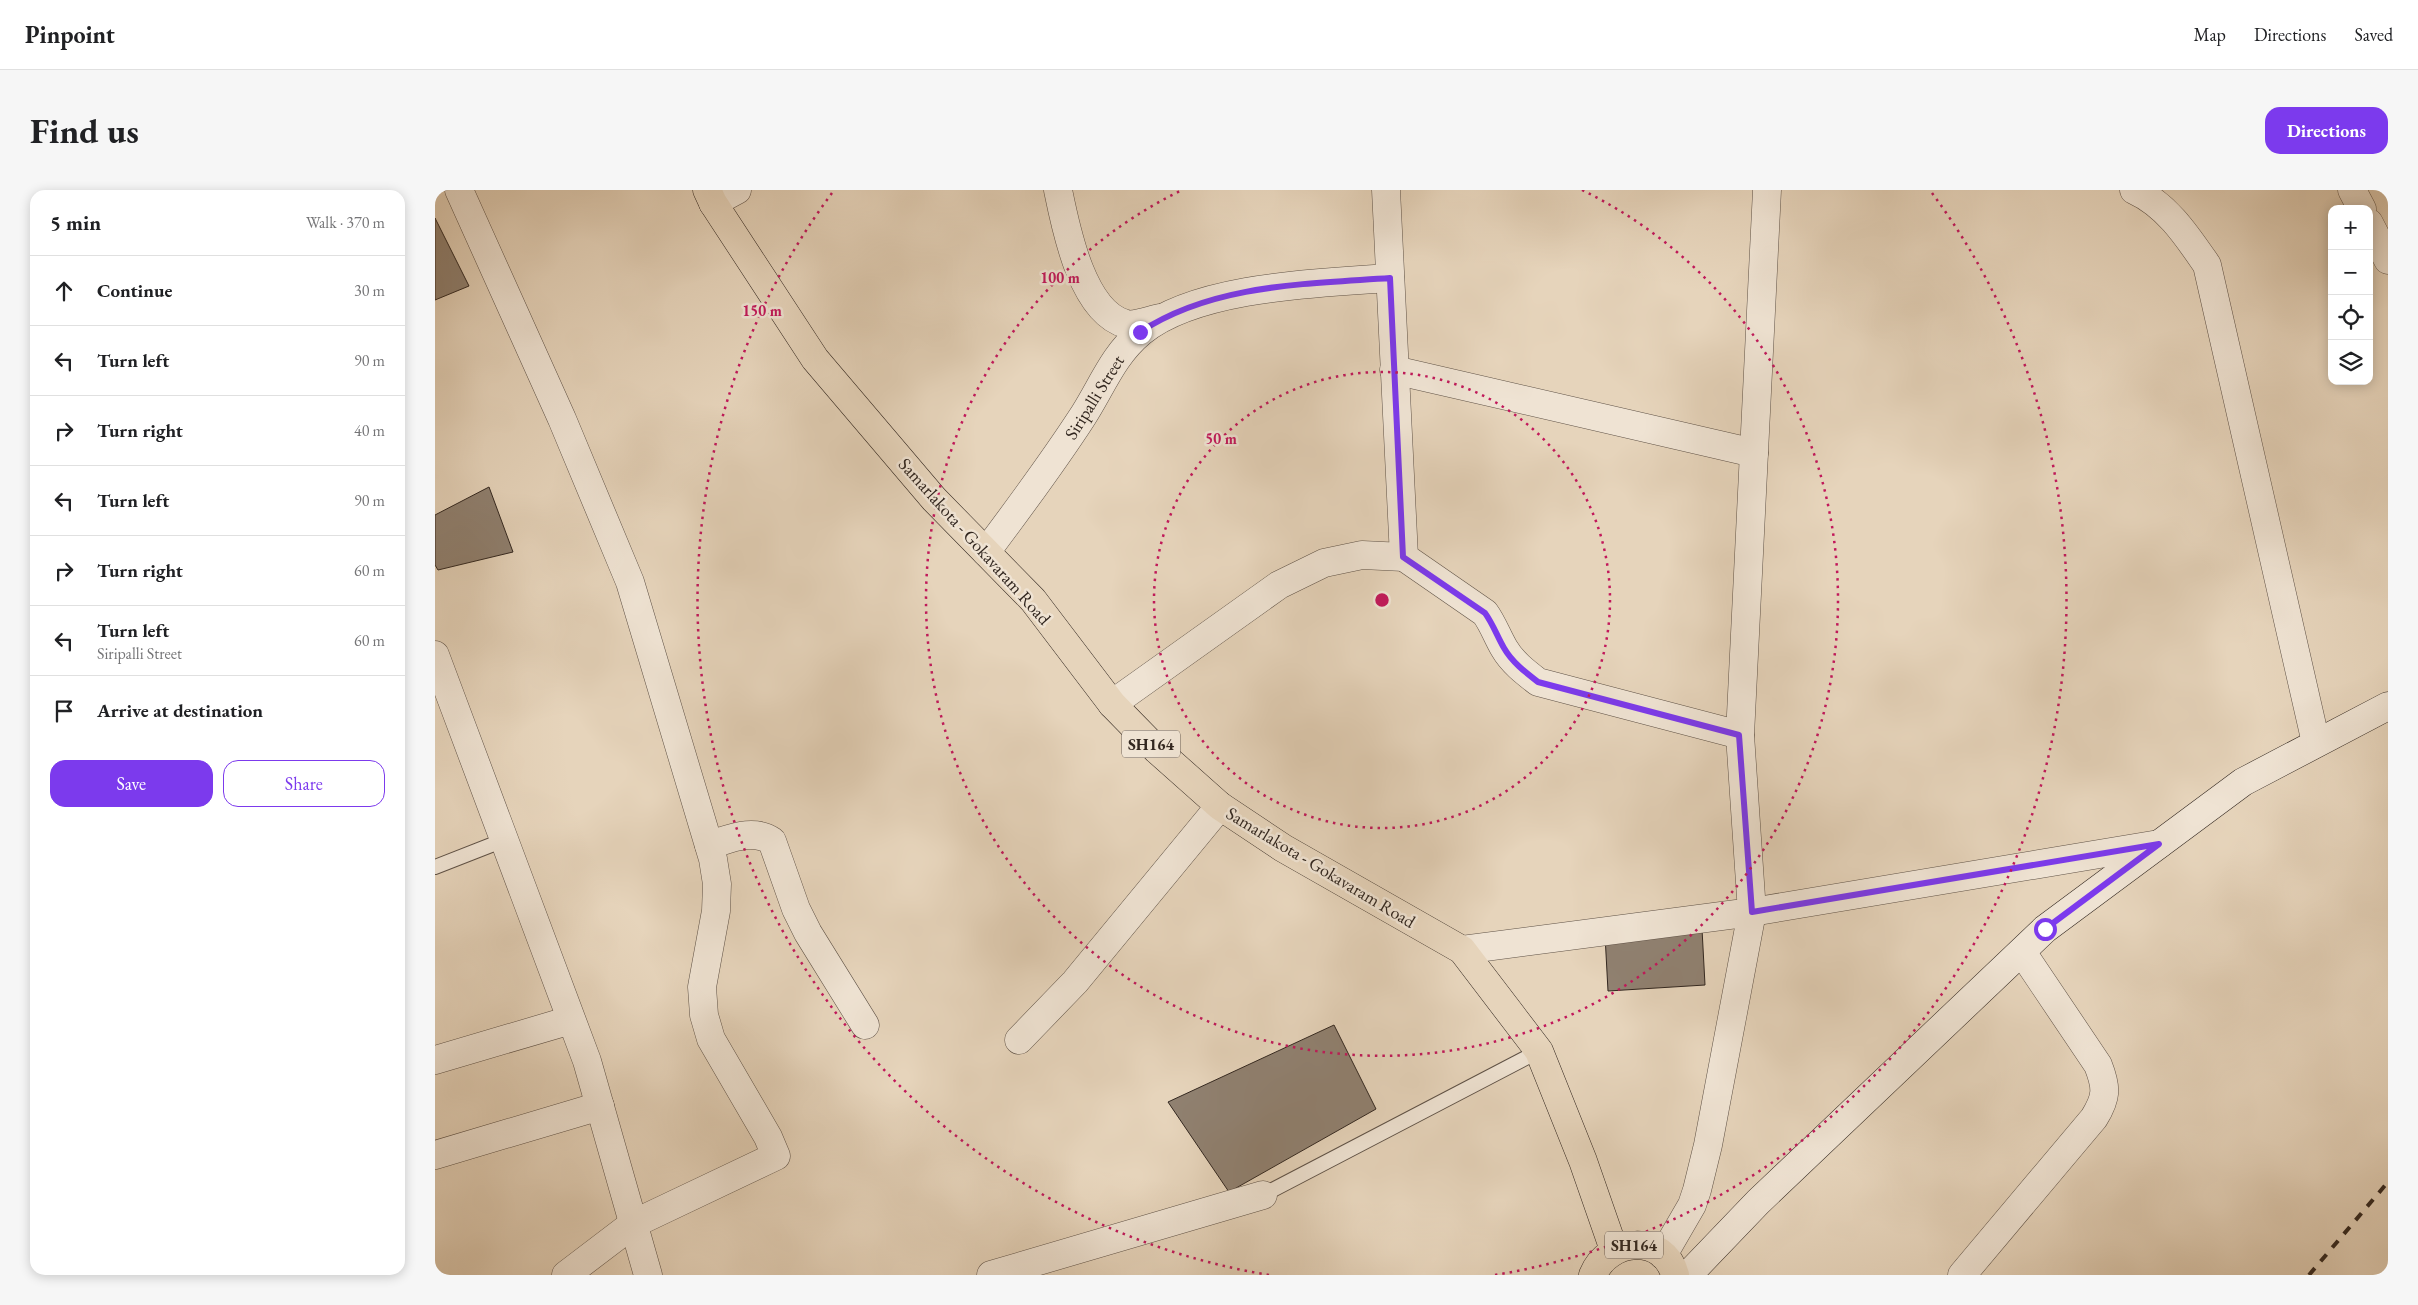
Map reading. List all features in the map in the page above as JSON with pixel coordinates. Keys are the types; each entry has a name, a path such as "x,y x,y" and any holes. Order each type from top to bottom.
{"main road":[{"name":"Samarlakota - Gokavaram Road","path":"710,196 815,359 934,499 1033,600 1112,704 1157,750 1220,806 1283,848 1462,950 1539,1051 1583,1161 1614,1250"},
{"name":"SH164","path":"1593,1275 1598,1263 1614,1250 1630,1244 1648,1247 1669,1265"}],"street":[{"path":"459,190 562,419 630,582 709,845 717,884 716,911 702,987 704,1015 711,1039 763,1127 776,1156 566,1275"},
{"path":"710,196 737,190"},
{"path":"1058,190 1075,257 1090,293 1108,316 1128,325 1163,317"},
{"path":"1386,190 1403,557"},
{"path":"1669,1265 1697,1190 1709,1145 1752,912 1739,735 1767,190"},
{"path":"2134,190 2147,196 2176,222 2207,265 2316,743"},
{"path":"2352,190 2360,205"},
{"path":"2373,232 2388,260"},
{"name":"Siripalli Street","path":"986,552 1039,482 1083,417 1113,361 1140,332 1163,317 1211,300 1274,287 1390,278"},
{"path":"1394,370 1754,453"},
{"path":"1112,704 1279,585 1324,563 1362,555 1403,557 1485,613 1493,624 1504,648 1517,666 1538,682 1739,735"},
{"path":"435,655 587,1061 648,1275"},
{"path":"1688,1275 1758,1202 2045,929 2243,782 2388,706"},
{"path":"1019,1040 1075,982 1220,806"},
{"path":"709,845 751,834 763,835 772,842 796,910 808,933 865,1025"},
{"path":"1462,950 1752,912 2159,844"},
{"path":"1962,1275 2094,1118 2103,1104 2105,1084 2098,1065 2022,952"},
{"path":"435,1060 571,1020"},
{"path":"435,1154 600,1106"},
{"path":"991,1275 1263,1195"}],"lane":[{"path":"435,867 504,840"},
{"path":"1263,1195 1539,1051"}],"building":[{"path":"435,218 469,286 435,300"},
{"path":"489,487 513,552 438,570 435,565 435,515"},
{"path":"1702,929 1705,985 1608,991 1605,935"},
{"path":"1334,1025 1376,1109 1229,1192 1168,1102"}],"railway":[{"path":"2309,1275 2388,1182"}],"route":[{"path":"1140,332 1163,317 1211,300 1274,287 1390,278 1403,557 1476,605 1485,613 1493,624 1504,648 1517,666 1538,682 1739,735 1752,912 2159,844 2045,929"}]}
